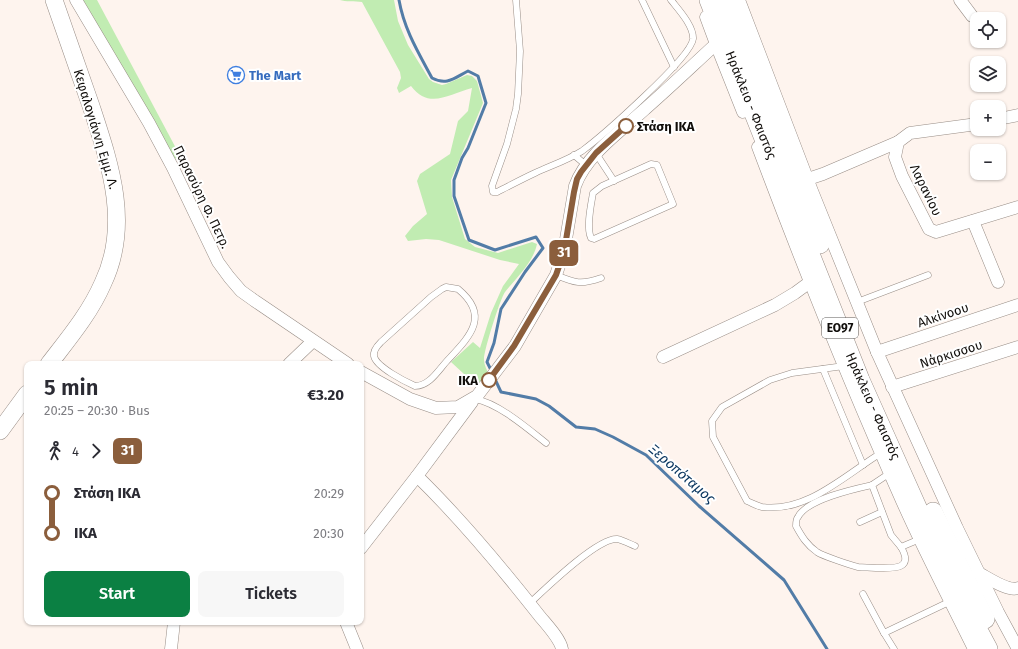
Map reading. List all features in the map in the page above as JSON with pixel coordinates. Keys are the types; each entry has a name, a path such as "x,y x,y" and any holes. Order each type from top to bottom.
{"main road":[{"name":"Κεφαλογιάννη Εμμ. Λ.","path":"51,361 77,328 104,283 113,255 117,221 116,196 108,160 54,0"},
{"name":"Ηράκλειο - Φαιστός","path":"710,0 860,380 941,561 955,600 981,640 1000,649"},
{"name":"Ηράκλειο - Φαιστός","path":"726,0 815,232 881,398 920,484 981,640"},
{"path":"749,99 751,120 750,128"},
{"path":"810,185 815,232"},
{"path":"0,431 24,398"},
{"path":"932,564 946,582 955,600"},
{"path":"977,572 981,640"}],"street":[{"name":"Παρασύρη Φ. Πετρ.","path":"76,0 149,123 173,168 218,262 229,277 241,291 277,318 343,361"},
{"path":"701,0 716,44 844,366 881,453 932,564"},
{"path":"739,0 876,352 977,572 1018,649"},
{"path":"960,0 970,13"},
{"path":"364,544 514,346 556,275 564,252 577,179 586,165 593,148 716,44"},
{"path":"1006,118 1018,115"},
{"path":"810,185 823,174 898,142 910,133 970,125"},
{"name":"Λαρανίου","path":"898,142 895,157 902,176 928,229 936,232 1018,207"},
{"path":"973,221 998,282"},
{"path":"663,357 775,305 810,282"},
{"name":"Αλκίνοου","path":"876,352 1018,305"},
{"path":"292,361 313,341"},
{"name":"Νάρκισσου","path":"892,387 1018,347"},
{"path":"364,374 381,385 410,399 436,408 458,408 476,397"},
{"path":"417,476 461,521 530,603 557,638 562,649"},
{"path":"977,572 1004,586 1014,589 1018,588"},
{"path":"171,649 174,625"},
{"path":"347,625 357,649"}],"lane":[{"path":"516,0 520,52 518,94 511,128 494,176 493,192 497,192 574,154 593,148 674,67 686,54 693,39 688,23 671,0"},
{"path":"642,0 674,67"},
{"path":"593,148 614,181"},
{"path":"574,154 586,165"},
{"path":"651,164 657,165 673,204 594,239 591,238 590,215 593,193 598,188 614,181 651,164"},
{"path":"556,275 572,282 587,282 601,278"},
{"path":"857,302 928,275"},
{"path":"446,287 458,289 467,298 474,312 472,332 465,342 432,377 423,384 415,386 392,373 376,361 374,355 377,347 437,292 446,287"},
{"path":"844,366 792,373 770,380 722,407 712,421 713,437 747,501 761,507 790,506 814,497 843,480 881,453"},
{"path":"822,368 863,465"},
{"path":"381,385 392,373"},
{"path":"476,397 518,420 546,443"},
{"path":"872,485 891,535 905,554 904,562 901,566 895,569 857,567 818,553 804,541 796,526 798,517 806,508 832,495 872,485 890,473"},
{"path":"860,522 882,512"},
{"path":"530,603 582,557 600,545 616,539 635,546"},
{"path":"901,547 920,539"},
{"path":"863,594 894,649"},
{"path":"884,633 955,600"}],"green space":[{"path":"83,0 97,0 178,152 180,157 177,160 172,155"},
{"path":"340,0 394,0 398,21 408,45 429,79 442,85 467,75 472,76 477,81 483,103 451,180 452,197 465,239 475,247 498,253 532,242 537,244 532,258 505,292 499,305 484,355 484,364 489,375 477,386 451,362 473,342 480,348 491,313 503,286 519,264 500,260 439,240 426,239 408,241 405,236 413,226 427,214 417,181 420,174 450,154 458,121 468,111 472,88 432,99 418,93 411,86 399,93 397,88 401,78 400,72 362,2"}],"waterway":[{"name":"Ξεροπόταμος","path":"399,0 408,31 432,78 446,81 468,71 478,76 486,103 454,180 454,196 469,240 495,250 536,237 543,248 525,272 501,309 494,343 487,362 492,372"},
{"name":"Ξεροπόταμος","path":"494,377 501,392 536,399 549,406 576,427 595,429 646,455 699,506 784,580 827,649"}],"bus line":[{"name":"31","path":"489,380 514,346 556,275 563,258 577,179 596,153 626,126"}],"place":[{"name":"The Mart","path":"236,75"},
{"name":"Στάση ΙΚΑ","path":"626,126"},
{"name":"IKA","path":"489,380"}]}
